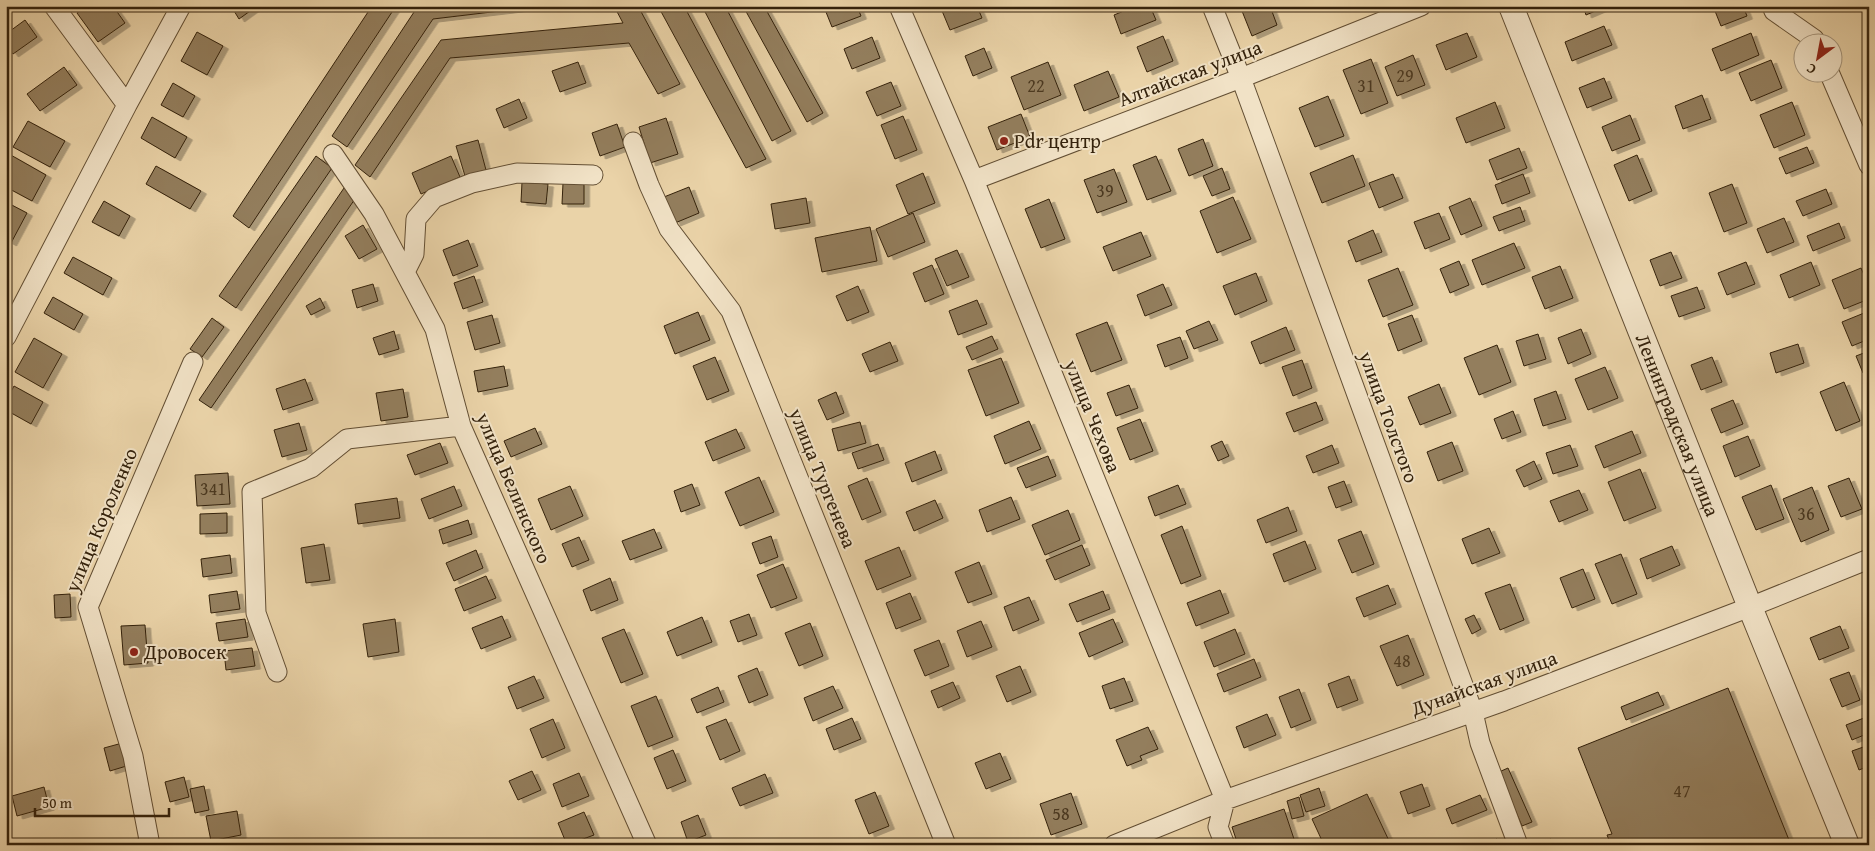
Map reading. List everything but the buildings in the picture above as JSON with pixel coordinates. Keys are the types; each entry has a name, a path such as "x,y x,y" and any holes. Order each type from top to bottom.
{"street":[{"path":"54,6 127,105"},
{"path":"6,338 127,105 182,6"},
{"name":"улица Чехова","path":"899,6 974,180 1225,800"},
{"name":"улица Толстого","path":"1212,6 1241,78 1473,712 1480,743 1518,845"},
{"name":"Алтайская улица","path":"974,180 1241,78 1421,6"},
{"name":"Ленинградская улица","path":"1511,6 1750,607 1847,845"},
{"path":"1772,6 1774,11 1804,32"},
{"path":"1833,82 1869,165"},
{"name":"улица Тургенева","path":"632,142 669,229 731,311 946,845"},
{"name":"улица Белинского","path":"333,154 374,214 435,329 461,426 647,845"},
{"path":"405,272 414,254 416,219 434,198 472,183 517,173 593,175"},
{"name":"улица Короленко","path":"150,845 133,756 88,607 193,362"},
{"path":"277,672 256,613 252,492 311,468 347,438 461,426"},
{"name":"Дунайская улица","path":"1114,845 1225,800 1473,712 1869,560"},
{"path":"1225,800 1218,827 1225,845"}],"place":[{"name":"Pdr центр","path":"1004,141"},
{"name":"Дровосек","path":"134,652"}]}
